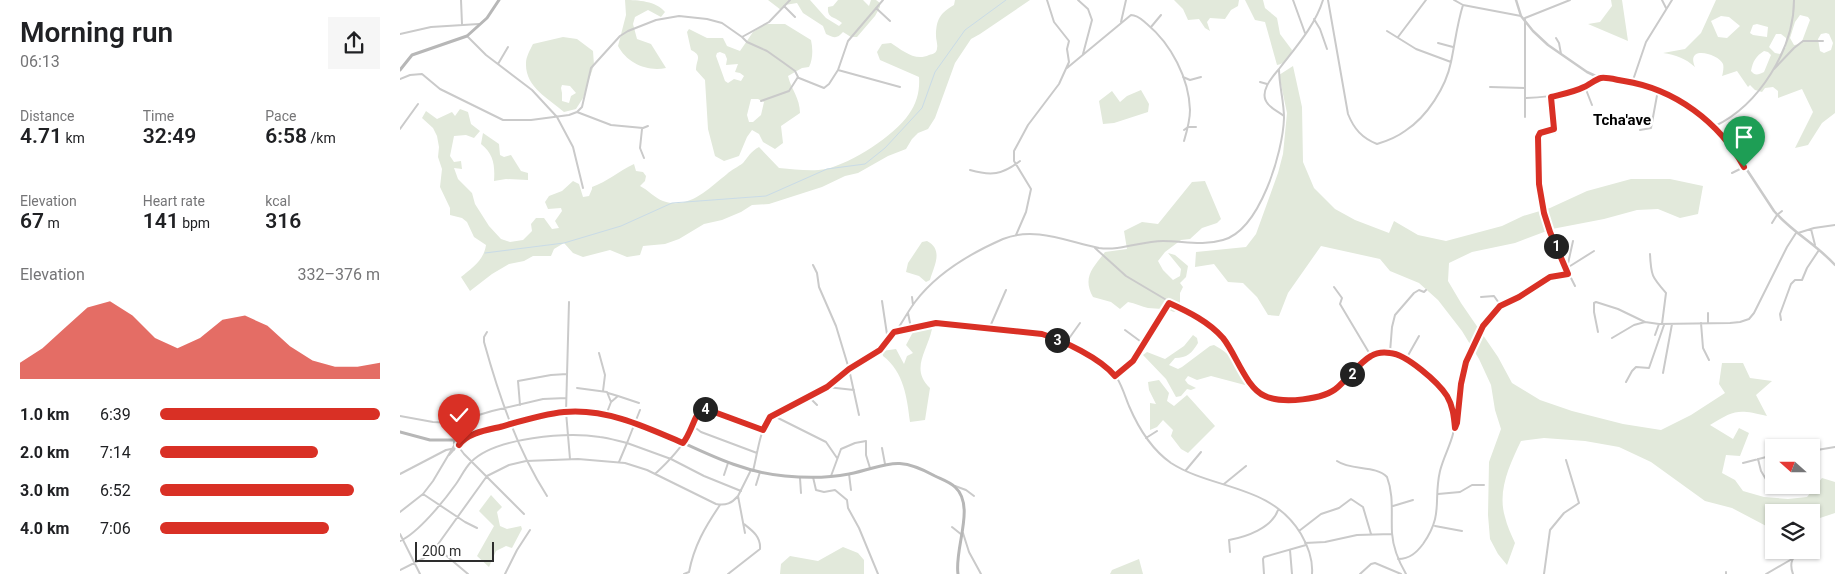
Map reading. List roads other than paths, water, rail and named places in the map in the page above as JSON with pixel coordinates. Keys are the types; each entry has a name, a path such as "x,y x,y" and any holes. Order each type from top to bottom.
{"main road":[{"path":"400,70 412,55 467,36 486,18 499,0"},
{"path":"400,432 424,438 457,442 510,424 566,412 606,415 634,422 752,471 800,477 831,476 849,474 901,462 927,471 955,486 962,498 965,516 957,559 958,574"}],"street":[{"path":"461,0 462,24"},
{"path":"742,37 766,24 790,0"},
{"path":"400,79 410,75 422,74 440,89 503,120 531,120 557,117 577,112 582,107 591,68 613,43 628,31 656,20 679,16 716,21 726,25 746,42 774,56 796,71 798,77 824,88 838,70 848,41 883,0"},
{"path":"1016,235 1026,212 1030,189 1013,157 1017,144 1028,125 1058,84 1069,62 1069,41 1054,22 1047,0"},
{"path":"1078,0 1088,9 1092,20 1083,54"},
{"path":"1120,24 1126,0"},
{"path":"1293,0 1305,33"},
{"path":"1284,116 1266,102 1268,84 1293,52 1314,19 1323,0"},
{"path":"1328,0 1348,114 1353,127 1358,133 1375,144 1406,131 1416,122 1444,86 1463,5"},
{"path":"1398,38 1426,0"},
{"path":"1454,0 1463,5 1521,16"},
{"path":"1516,0 1521,16 1540,37 1587,72 1600,78 1632,83 1658,90 1678,99 1715,126 1735,150 1744,167 1777,215 1820,249 1835,265"},
{"path":"1525,117 1524,20 1526,17 1570,0"},
{"path":"1662,0 1666,8"},
{"path":"1632,83 1646,42 1672,0"},
{"path":"1773,71 1792,24 1794,0"},
{"path":"784,6 795,17"},
{"path":"876,8 890,21"},
{"path":"1066,69 1131,14 1134,14 1151,27 1169,47 1183,77 1190,110 1184,141"},
{"path":"1151,27 1161,15"},
{"path":"1314,19 1327,49"},
{"path":"400,34 431,27 480,23"},
{"path":"1387,31 1416,49 1451,62"},
{"path":"467,36 498,64 532,90 557,117 573,148 583,188"},
{"path":"1556,38 1560,43 1561,54"},
{"path":"1715,126 1748,104 1757,95 1773,71 1794,48 1803,41 1823,41"},
{"path":"1438,43 1454,47"},
{"path":"498,64 508,47"},
{"path":"400,570 416,563 436,547 487,476 526,461 570,459 619,462 655,474 720,505 731,503 738,496 752,471 763,430 766,422 772,415 827,387 849,369 880,350 913,305 948,270 993,244 1016,235 1044,235 1104,249 1164,241 1214,242 1232,237 1248,221 1268,188 1279,151 1284,116 1279,69"},
{"path":"838,70 900,88"},
{"path":"761,101 789,91 798,77"},
{"path":"1183,77 1190,80 1201,77"},
{"path":"1526,98 1551,97 1585,87 1600,78"},
{"path":"1260,82 1268,84"},
{"path":"1490,87 1525,88"},
{"path":"1585,87 1592,105"},
{"path":"1640,130 1650,128 1658,90"},
{"path":"1551,97 1555,131 1538,134 1539,184 1546,221 1568,274 1575,286"},
{"path":"400,129 418,104"},
{"path":"577,112 611,125 642,128 648,126"},
{"path":"1184,130 1188,127 1196,127"},
{"path":"642,128 640,148 644,158"},
{"path":"1735,150 1746,146"},
{"path":"970,170 991,175 1016,165 1020,161"},
{"path":"1732,173 1744,167"},
{"path":"1772,223 1782,211"},
{"path":"1598,332 1594,312 1595,302 1613,307 1645,322 1662,324 1740,322 1749,319 1761,301 1784,252 1798,232 1835,225"},
{"path":"1811,229 1815,245"},
{"path":"1567,269 1573,241"},
{"path":"1093,247 1126,276 1212,327 1224,340 1250,382 1266,397 1297,399 1328,394 1339,387 1371,356 1390,352 1406,360 1434,381 1445,393 1452,409 1455,428"},
{"path":"1781,320 1780,314 1791,284 1795,280 1800,281 1804,278 1807,268 1820,249"},
{"path":"1567,269 1594,251"},
{"path":"1626,382 1636,367 1649,368 1662,324 1666,293 1657,284 1653,276 1650,254"},
{"path":"813,265 817,273 819,287 836,326 849,369 859,415"},
{"path":"1398,559 1416,553 1434,526 1440,473 1457,423 1463,373 1469,353 1483,326 1500,306 1519,297 1550,277 1568,274"},
{"path":"1334,287 1342,298 1340,304 1371,356"},
{"path":"988,329 1006,290"},
{"path":"1390,352 1392,327 1396,315 1414,293 1419,290 1424,292 1426,290"},
{"path":"1481,297 1494,296 1500,306"},
{"path":"912,297 913,305"},
{"path":"882,301 888,341"},
{"path":"569,302 566,412 570,459"},
{"path":"1115,376 1126,368 1144,344 1169,303"},
{"path":"908,313 911,328"},
{"path":"1708,313 1708,323"},
{"path":"1612,338 1634,325 1645,322"},
{"path":"894,332 936,323 1042,334 1094,359 1115,376 1138,427 1146,438 1171,463 1258,497 1278,510 1299,531 1306,544 1311,561 1312,574"},
{"path":"1065,344 1080,323"},
{"path":"1663,373 1672,323"},
{"path":"1701,323 1702,348 1709,360"},
{"path":"1655,335 1662,324"},
{"path":"1125,330 1144,344"},
{"path":"487,332 484,342 510,424 526,461 547,496"},
{"path":"1406,360 1419,336"},
{"path":"599,353 605,375 605,392 611,402"},
{"path":"520,405 518,381 568,374"},
{"path":"827,387 854,390"},
{"path":"577,388 605,392 639,403"},
{"path":"606,415 611,402 618,396"},
{"path":"400,416 433,422 452,423 553,397 566,398"},
{"path":"803,400 812,400 816,405"},
{"path":"655,474 671,459 683,443 693,426 697,414 704,408 763,430"},
{"path":"619,462 640,410"},
{"path":"772,415 821,438 830,446 837,458"},
{"path":"452,423 457,442 464,454 524,514"},
{"path":"693,426 701,432 757,453"},
{"path":"1146,438 1157,431"},
{"path":"402,540 413,533 439,505 472,461 496,448 533,438 568,435 599,436 627,442 671,459 741,491"},
{"path":"831,476 842,448 862,441 866,441 866,455 870,468"},
{"path":"400,512 423,494 457,442"},
{"path":"1820,450 1835,447"},
{"path":"882,448 886,464"},
{"path":"400,474 453,449"},
{"path":"1186,470 1201,452"},
{"path":"1743,464 1765,458"},
{"path":"1758,459 1765,478"},
{"path":"1544,574 1550,530 1564,513 1579,503 1566,460"},
{"path":"1337,461 1350,468 1385,474 1389,481 1392,506 1392,534 1398,559 1406,574"},
{"path":"724,475 728,462"},
{"path":"1224,484 1246,466"},
{"path":"756,484 760,472"},
{"path":"849,474 851,490"},
{"path":"800,477 801,493"},
{"path":"813,477 816,490 824,492 835,490 847,500 848,508 859,528 878,574"},
{"path":"1438,494 1460,492 1472,485 1484,485"},
{"path":"955,486 966,490 974,496"},
{"path":"423,494 477,528"},
{"path":"738,496 745,533"},
{"path":"1299,531 1321,514 1339,508 1351,499 1363,507 1372,534"},
{"path":"1392,506 1413,500"},
{"path":"684,574 689,572 692,554 698,540 720,505"},
{"path":"1230,552 1229,540 1258,530 1273,519 1278,510"},
{"path":"728,574 760,549 760,540 757,534 744,524"},
{"path":"1434,526 1462,531"},
{"path":"952,527 962,535"},
{"path":"505,574 516,550 530,530"},
{"path":"963,530 969,552 981,574"},
{"path":"400,534 420,574"},
{"path":"1264,574 1263,557 1306,544 1357,535 1392,534"},
{"path":"436,547 468,574"},
{"path":"1290,550 1292,574"},
{"path":"1400,563 1402,559"},
{"path":"1766,574 1792,559"},
{"path":"1792,559 1790,563 1793,574"},
{"path":"1360,574 1371,564 1375,563 1401,574"}],"waterway":[{"path":"485,253 564,243 621,226 672,203 766,196 827,169 865,164 885,148 922,108 935,72 965,30 1006,0"}],"district":[{"name":"Tcha'ave","path":"1622,120"}]}
